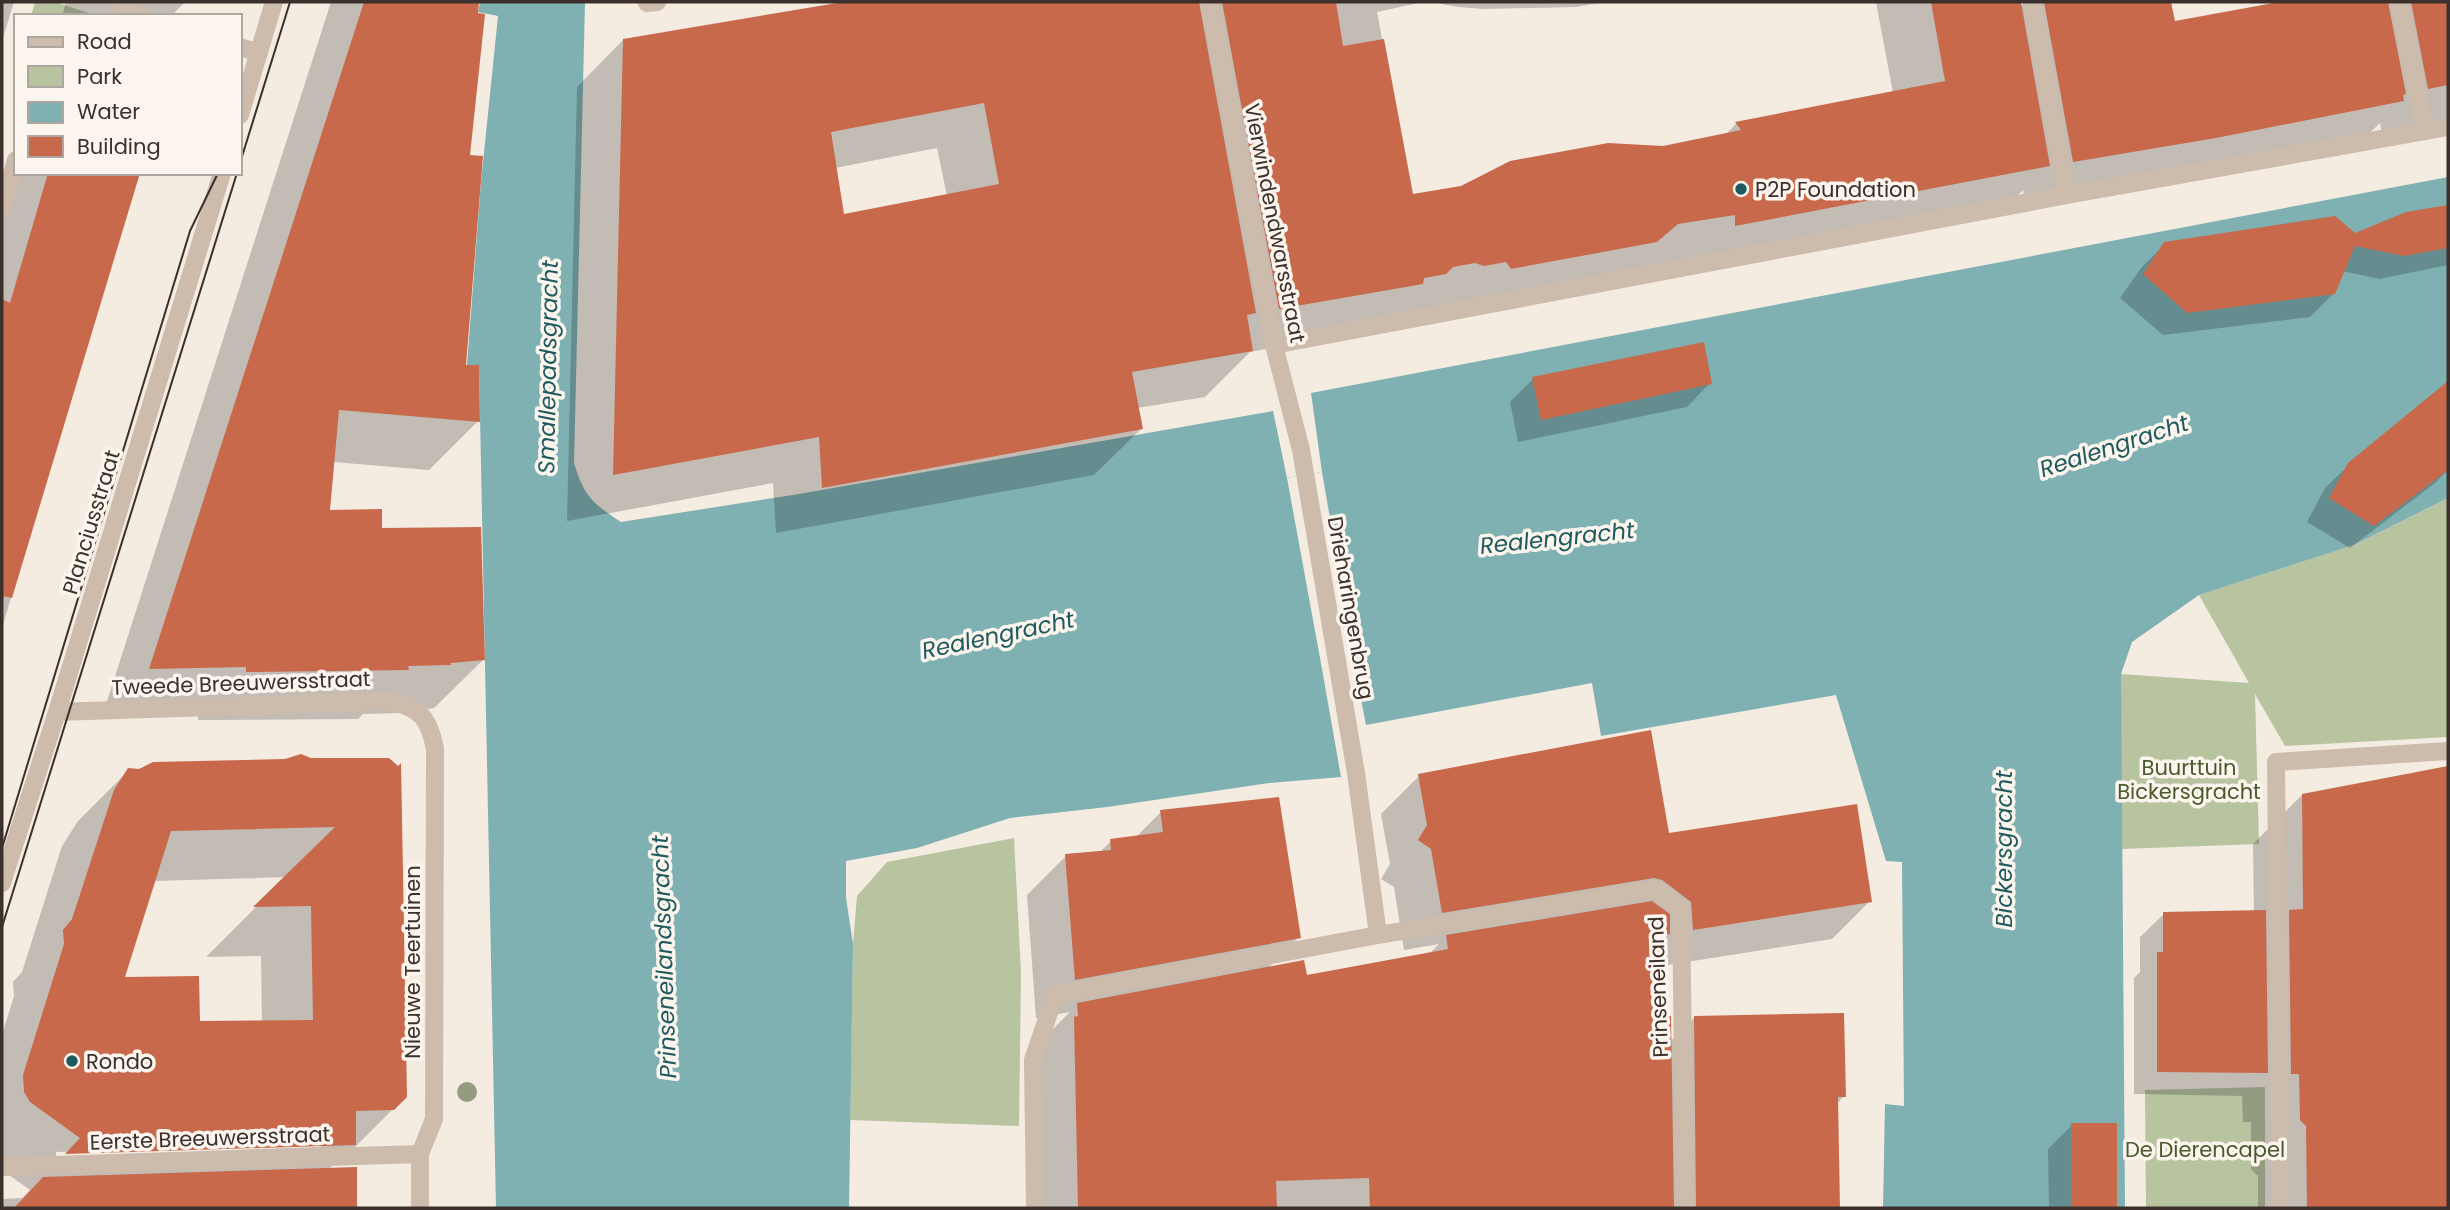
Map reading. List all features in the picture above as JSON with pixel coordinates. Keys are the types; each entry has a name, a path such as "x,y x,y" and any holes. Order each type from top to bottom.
{"street":[{"path":"242,108 274,2"},
{"name":"Vierwindendwarsstraat","path":"1210,2 1274,345 1301,450"},
{"path":"2032,2 2067,195"},
{"path":"2399,2 2425,131"},
{"path":"242,48 259,53"},
{"path":"1274,345 2067,195 2448,127"},
{"path":"2,209 14,167"},
{"name":"Planciusstraat","path":"2,883 221,175"},
{"name":"Drieharingenbrug","path":"1301,450 1356,773 1378,935"},
{"name":"Tweede Breeuwersstraat","path":"57,712 391,701 411,706 423,716"},
{"name":"Nieuwe Teertuinen","path":"420,1208 420,1154 434,1119 435,749 432,732 423,716"},
{"path":"2281,1208 2276,762 2448,751"},
{"name":"Prinseneiland","path":"1035,1208 1033,1060 1055,995 1378,935 1655,889 1681,908 1685,1208"},
{"name":"Eerste Breeuwersstraat","path":"2,1167 420,1154"}],"green space":[{"path":"35,2 55,2 92,14 32,14"},
{"name":"Buurttuin Bickersgracht","path":"2448,498 2448,737 2285,746 2255,694 2259,844 2121,849 2121,674 2249,683 2199,595 2354,545"},
{"path":"1014,838 1021,973 1019,1126 850,1120 853,944 857,896 887,862"},
{"name":"De Dierencapel","path":"2265,1087 2265,1208 2146,1208 2145,1090"}],"water":[{"path":"480,2 585,2 574,463 590,498 621,522 793,495 1273,411 1287,478 1322,472 1311,393 2448,177 2448,498 2354,545 2199,595 2132,642 2121,674 2125,1208 1883,1208 1885,1104 1904,1106 1902,862 1886,861 1836,695 1601,736 1592,683 1366,725 1354,662 1322,669 1341,777 1269,783 1010,818 917,848 846,861 846,898 853,944 849,1208 496,1208 479,366 467,365 481,182 498,16 478,12"}],"pier":[{"path":"1322,472 1355,662 1322,669 1287,478"}],"building":[{"path":"364,2 479,2 478,13 485,14 470,155 483,156 466,365 479,365 480,422 339,410 330,510 382,509 382,528 481,527 485,660 451,665 408,666 409,670 246,672 246,667 149,669"},
{"path":"843,2 1199,2 1256,313 1247,315 1253,351 1132,372 1143,429 822,488 819,437 613,475 623,39","holes":["984,103 999,184 844,214 831,132"]},
{"path":"1222,2 1336,2 1343,46 1384,39 1413,194 1461,186 1510,161 1608,143 1663,146 1741,130 1735,122 1945,81 1931,2 2021,2 2050,166 1735,226 1735,215 1678,224 1657,242 1511,269 1506,262 1484,266 1475,263 1453,267 1446,274 1424,278 1423,284 1279,309"},
{"path":"2044,2 2171,2 2175,21 2279,2 2388,2 2406,94 2403,95 2404,101 2216,138 2073,162"},
{"path":"2411,2 2448,2 2448,85 2428,89"},
{"path":"47,175 139,175 12,598 2,596 2,299 10,303"},
{"path":"2448,205 2448,248 2404,256 2355,246 2335,294 2187,313 2143,274 2164,242 2335,216 2355,233 2406,212"},
{"path":"1704,342 1712,384 1541,420 1532,377"},
{"path":"2448,381 2448,470 2374,526 2329,498 2348,463"},
{"path":"1651,730 1669,833 1857,804 1872,902 1693,930 1691,902 1662,880 1654,878 1442,913 1431,849 1418,840 1427,825 1418,774"},
{"path":"301,754 311,758 389,758 398,766 401,763 407,1097 394,1110 356,1111 356,1145 65,1154 80,1138 30,1102 24,1092 23,1075 64,944 63,930 72,919 114,790 128,768 139,769 153,762 285,759","holes":["335,827 253,907 311,906 313,1020 200,1021 199,976 125,977 171,831"]},
{"path":"2448,766 2448,1208 2307,1208 2306,1126 2300,1120 2299,1074 2291,1074 2289,910 2303,909 2302,794"},
{"path":"1279,797 1301,938 1075,980 1065,854 1111,850 1110,839 1163,832 1160,810"},
{"path":"1652,901 1670,914 1670,934 1657,936 1657,1016 1671,1016 1674,1208 1370,1208 1369,1178 1276,1181 1277,1208 1078,1208 1074,1017 1078,1016 1077,1003 1304,960 1307,975 1448,949 1446,935"},
{"path":"2266,910 2268,1073 2157,1072 2157,952 2163,952 2163,912"},
{"path":"1844,1013 1846,1097 1838,1097 1840,1208 1696,1208 1694,1016"},
{"path":"2071,1123 2117,1123 2117,1208 2071,1208"},
{"path":"357,1167 357,1208 14,1208 43,1177"}],"tram line":[{"path":"242,157 290,2"},
{"path":"2,848 190,231 217,175"},
{"path":"2,927 236,175"}],"place":[{"name":"P2P Foundation","path":"1741,189"},
{"name":"Rondo","path":"72,1061"}],"water label":[{"name":"Smallepadsgracht","path":"548,367"},
{"name":"Realengracht","path":"2114,446"},
{"name":"Realengracht","path":"1557,538"},
{"name":"Realengracht","path":"998,635"},
{"name":"Bickersgracht","path":"2004,849"},
{"name":"Prinseneilandsgracht","path":"664,957"}]}
